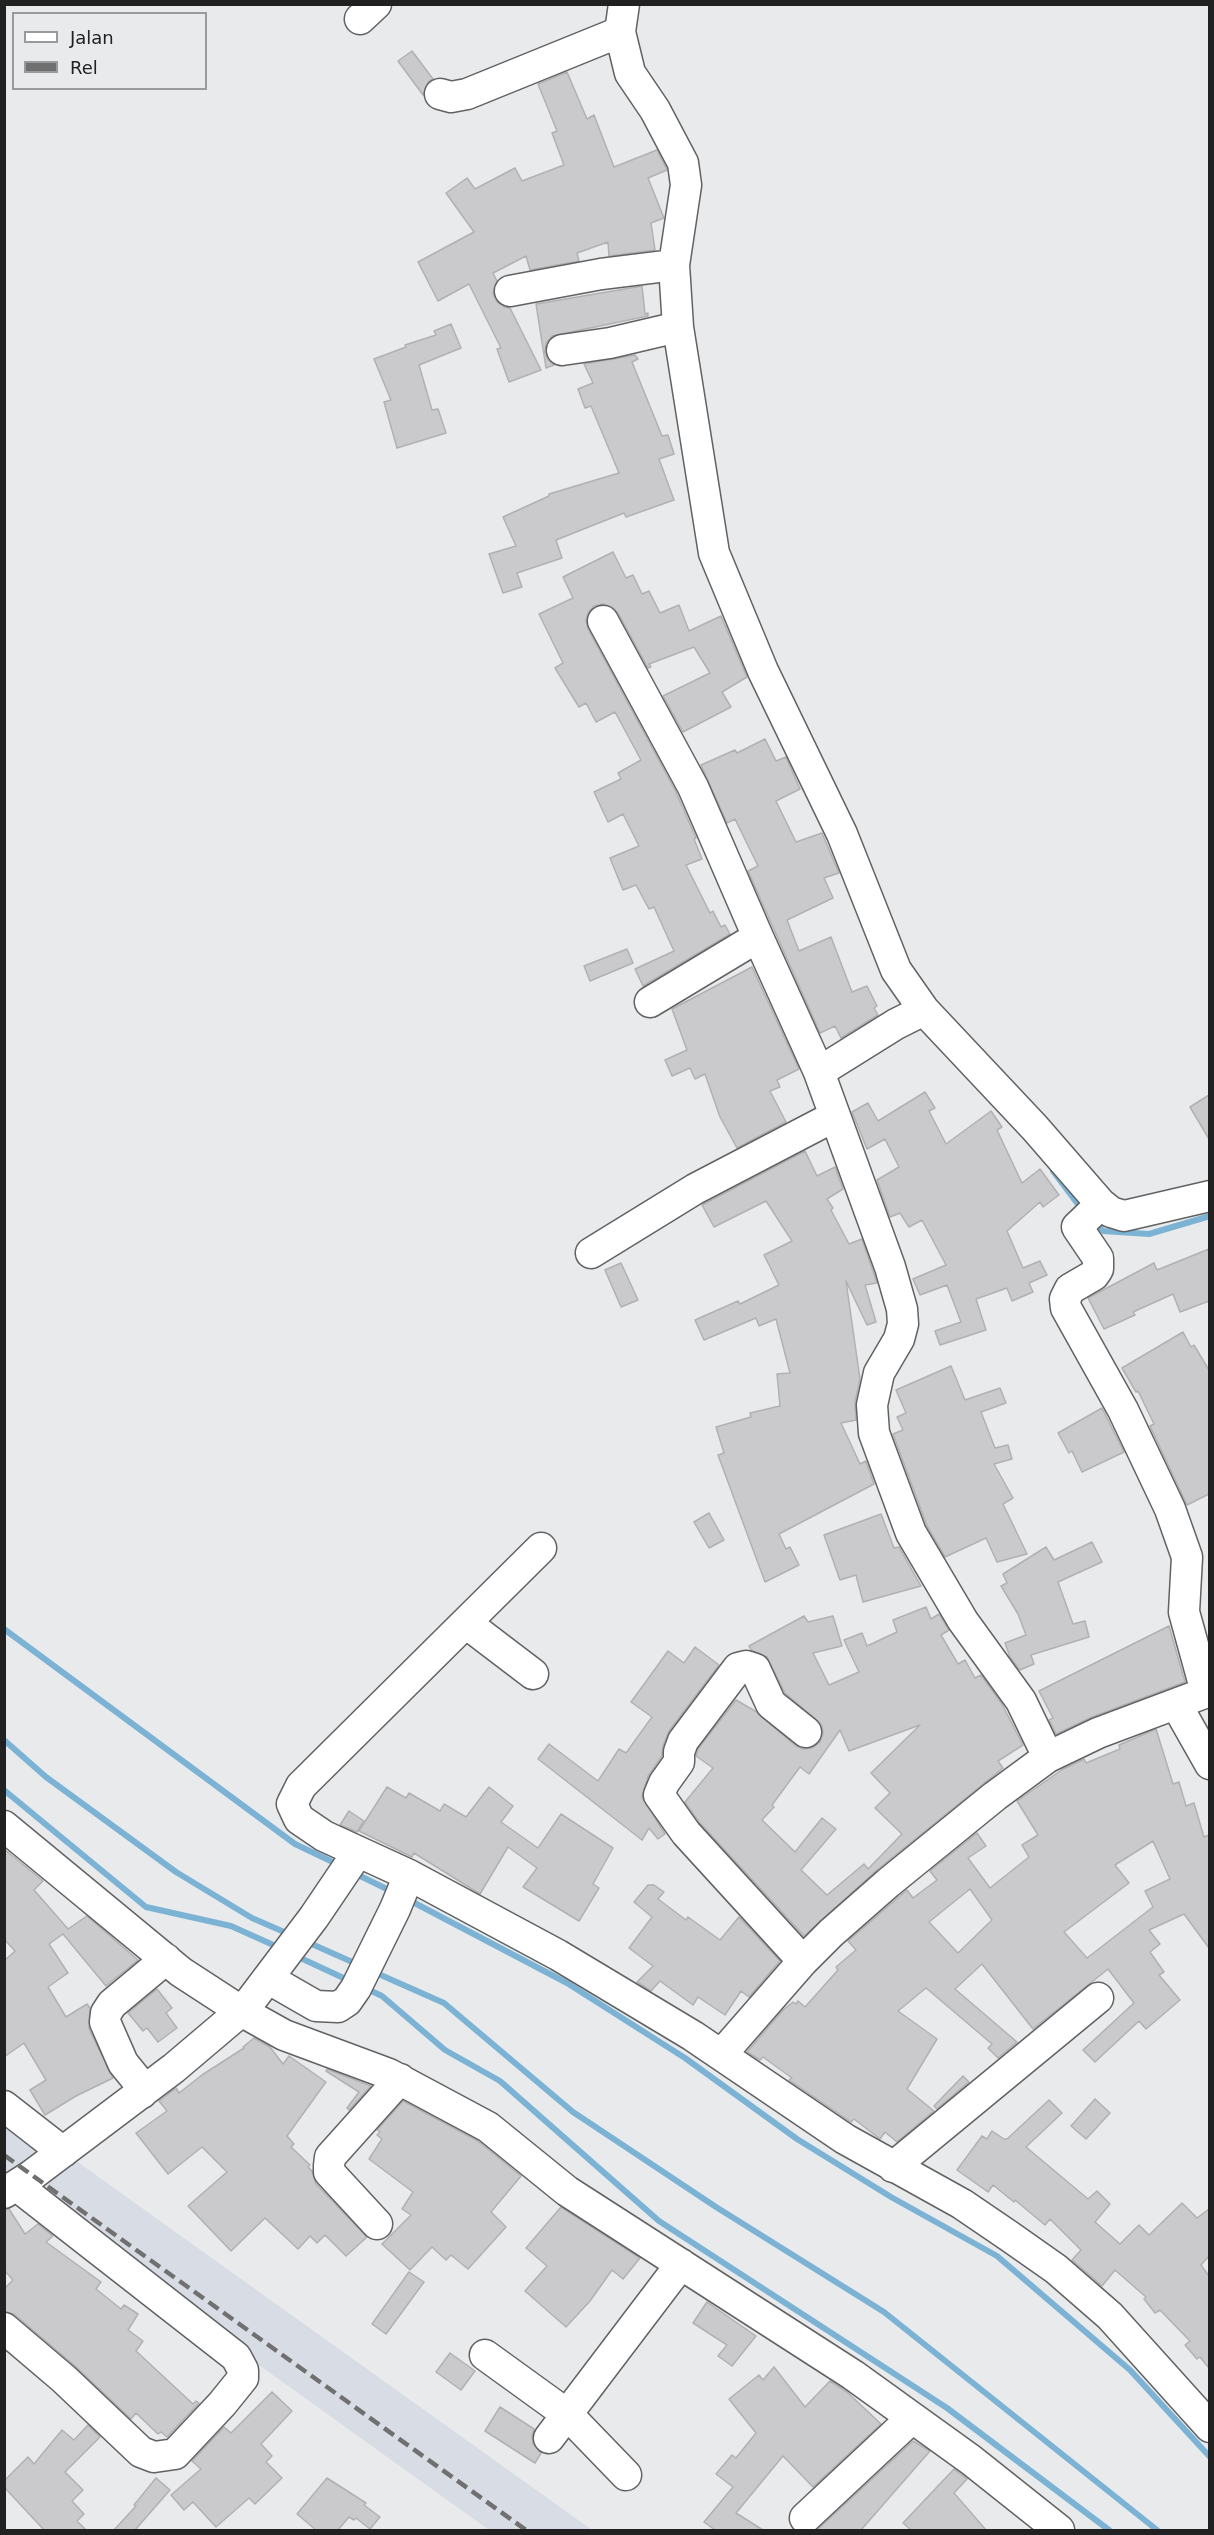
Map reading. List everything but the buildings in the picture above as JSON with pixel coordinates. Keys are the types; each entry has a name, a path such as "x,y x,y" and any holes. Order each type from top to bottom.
{"street":[{"path":"440,94 451,97 467,94 622,18 630,73 656,110 683,162 686,185 674,265 678,327 686,363 714,553 723,579 763,671 842,834 896,970 911,1016 1035,1128 1090,1213"},
{"path":"510,291 601,274 674,265"},
{"path":"562,350 610,343 678,327"},
{"path":"603,621 693,787 819,1072 890,1267 902,1309 903,1324 898,1339 879,1373 872,1405 874,1433 911,1533 963,1621 1021,1701 1048,1757"},
{"path":"650,1002 758,937"},
{"path":"819,1072 911,1016"},
{"path":"591,1253 696,1189 835,1116"},
{"path":"1090,1213 1111,1212 1124,1216 1209,1196"},
{"path":"721,2055 803,1961 888,1883 995,1796 1048,1757 1098,1733 1208,1691 1184,1612 1187,1557 1174,1518 1123,1410 1066,1308 1065,1299 1070,1289 1094,1275 1099,1263 1091,1247 1077,1231 1090,1213"},
{"path":"541,1548 301,1786 292,1804 299,1819 354,1858 558,1955 721,2055 781,2098 893,2167 962,2204 1056,2269 1110,2316 1209,2427"},
{"path":"466,1623 533,1674"},
{"path":"803,1961 686,1833 659,1795 664,1783 680,1762 679,1752 683,1741 738,1668 746,1666 755,1668 771,1704 806,1732"},
{"path":"1176,1704 1209,1764"},
{"path":"4,1826 166,1959 284,2035 400,2079 488,2127 567,2191 853,2375 971,2460 1059,2530"},
{"path":"4,2328 64,2379 141,2452 154,2457 175,2454 243,2378 243,2370 236,2357 11,2189 63,2152 134,2078 174,2068 243,2009 269,1979 354,1858"},
{"path":"269,1979 316,2006 338,2007 347,2001 361,1978 406,1882"},
{"path":"134,2078 105,2022 106,2013 111,2004 166,1959"},
{"path":"893,2167 1098,1998"},
{"path":"377,2224 329,2172 330,2157 400,2079"},
{"path":"21,2119 63,2152"},
{"path":"549,2438 681,2264"},
{"path":"485,2355 568,2415 626,2475"},
{"path":"805,2517 912,2418"}],"shaded area":[{"path":"5,2110 592,2530 489,2530 5,2183"}],"waterway":[{"path":"1053,1171 1083,1211"},
{"path":"1094,1222 1103,1231 1149,1234 1210,1216"},
{"path":"4,1629 295,1844 339,1865"},
{"path":"4,1740 46,1777 176,1872 252,1918 291,1935"},
{"path":"4,1790 146,1907 231,1926 280,1948"},
{"path":"354,1873 393,1892"},
{"path":"407,1899 567,1983 685,2058 797,2139 891,2197 997,2256 1130,2370 1210,2457"},
{"path":"305,1941 359,1965"},
{"path":"294,1955 350,1981"},
{"path":"374,1972 444,2003 573,2112 716,2207 884,2312 1157,2530"},
{"path":"365,1988 382,1996 445,2050 500,2081 659,2221 947,2408 1109,2530"}],"railway":[{"path":"4,2155 526,2530"}]}
